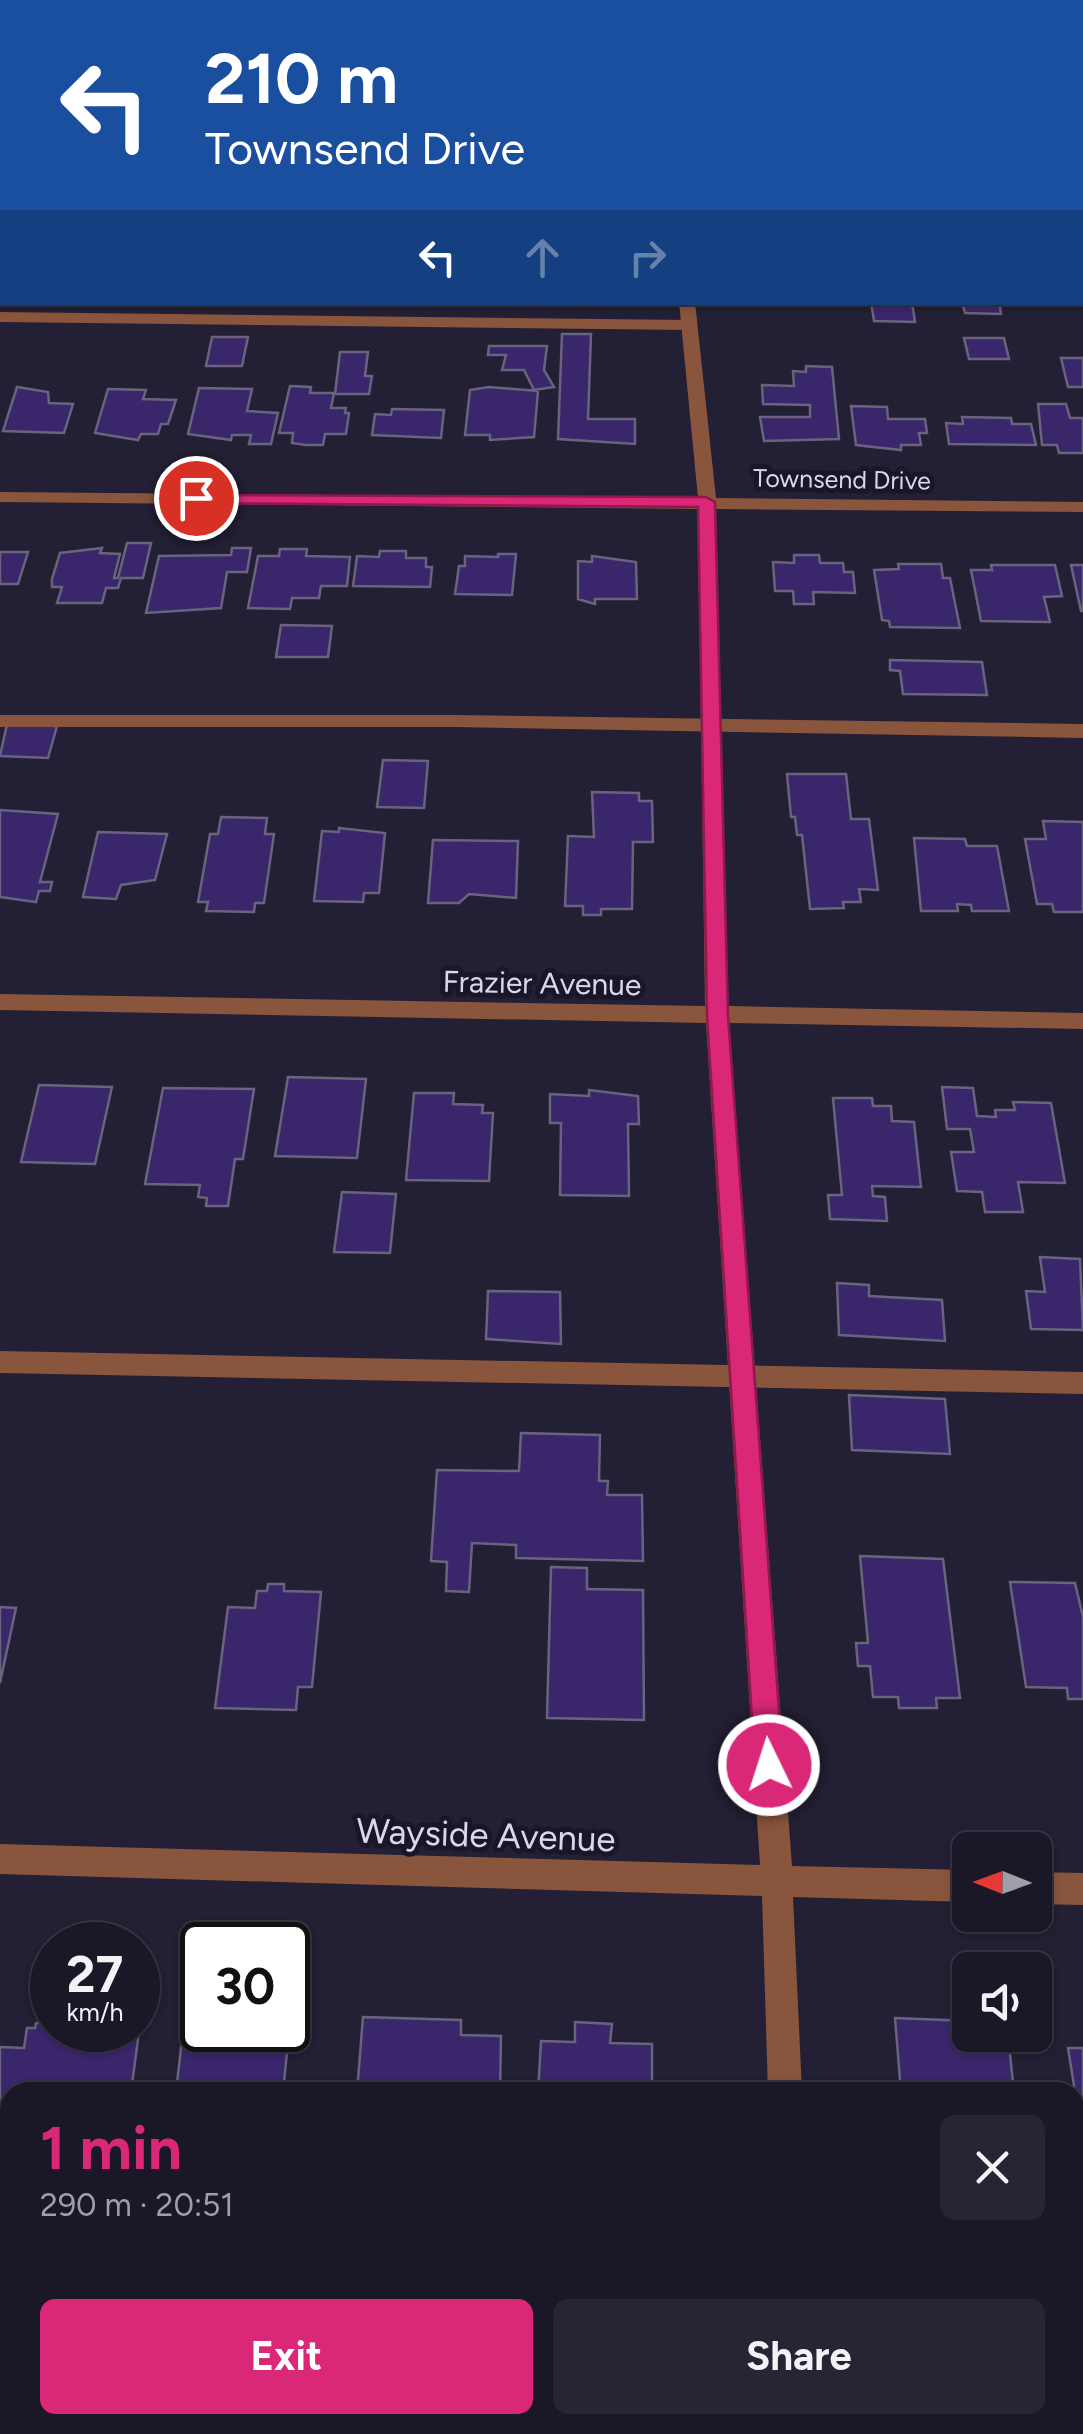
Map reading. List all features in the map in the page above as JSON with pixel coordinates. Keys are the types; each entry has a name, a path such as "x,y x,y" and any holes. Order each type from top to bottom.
{"street":[{"path":"0,317 688,314 706,502 717,1016 777,1881 785,2082"},
{"name":"Townsend Drive","path":"0,496 1083,506"},
{"path":"0,720 454,720 1083,731"},
{"name":"Frazier Avenue","path":"0,1002 1083,1020"},
{"path":"0,1362 1083,1384"},
{"name":"Wayside Avenue","path":"0,1859 952,1886"},
{"path":"1052,1888 1083,1889"}],"building":[{"path":"871,305 912,305 915,322 874,321"},
{"path":"963,305 1000,305 1001,314 965,313"},
{"path":"562,334 591,334 588,419 635,419 635,444 558,439"},
{"path":"212,337 248,337 242,366 206,366"},
{"path":"964,338 1004,338 1009,359 969,359"},
{"path":"489,346 547,346 544,370 554,387 534,390 524,370 502,370 506,355 488,355"},
{"path":"340,352 368,352 365,376 372,376 369,394 335,394"},
{"path":"1061,358 1083,358 1083,387 1068,387"},
{"path":"806,366 832,367 839,439 764,441 760,417 810,417 810,405 763,404 762,385 794,386 793,371 806,372"},
{"path":"290,386 311,387 310,393 334,393 331,408 346,408 345,413 349,413 346,434 325,434 323,445 306,445 292,443 293,433 279,433"},
{"path":"17,387 48,392 49,403 73,404 64,433 3,431"},
{"path":"489,387 538,391 534,437 490,440 490,435 465,435 470,390"},
{"path":"199,388 252,389 247,411 278,413 271,444 249,444 251,435 232,435 231,440 188,434"},
{"path":"108,389 146,390 143,399 176,400 168,424 161,424 158,434 141,434 138,440 95,433"},
{"path":"1038,404 1066,404 1070,418 1083,418 1083,453 1059,453 1057,445 1042,445"},
{"path":"851,406 887,407 888,419 925,419 927,433 919,433 921,445 901,445 901,450 856,445"},
{"path":"392,409 444,410 441,438 372,435 375,414 391,415"},
{"path":"962,417 1011,418 1012,424 1031,424 1036,445 949,444 946,423 963,424"},
{"path":"127,543 151,543 143,578 121,578 118,588 106,588 102,603 57,603 62,587 52,587 52,579 60,553 102,548 100,553 120,554 114,578 118,578"},
{"path":"232,548 251,548 247,572 227,572 221,608 146,613 159,556 231,555"},
{"path":"280,549 307,549 306,556 350,557 347,586 321,586 319,598 292,598 290,609 248,608 258,556 279,556"},
{"path":"380,551 406,551 406,558 426,558 426,567 432,567 430,587 353,586 357,556 379,557"},
{"path":"0,552 28,552 18,584 0,584"},
{"path":"516,554 512,595 455,594 459,566 465,566 465,556"},
{"path":"794,555 819,555 820,563 843,563 844,572 853,572 855,593 813,592 814,604 794,604 793,591 775,591 773,562 794,563"},
{"path":"592,556 636,562 637,599 595,599 595,604 578,599 578,561 592,562"},
{"path":"898,564 941,564 943,578 950,578 960,628 890,627 889,621 882,620 874,570 899,569"},
{"path":"991,565 1055,565 1062,596 1044,597 1050,622 981,621 971,570 992,570"},
{"path":"1071,565 1083,565 1083,611 1081,611"},
{"path":"281,625 332,626 328,657 276,657"},
{"path":"890,660 982,662 987,695 903,694 900,671 890,670"},
{"path":"7,724 57,726 48,758 0,756"},
{"path":"383,760 428,761 424,808 377,807"},
{"path":"787,774 846,774 851,819 869,819 878,890 859,889 861,902 843,902 844,908 810,909 802,835 797,835 795,817 791,817"},
{"path":"592,792 639,793 639,801 652,801 653,842 633,842 632,909 601,909 601,915 583,915 583,906 565,906 568,836 594,837"},
{"path":"0,810 58,814 40,882 52,882 50,891 39,891 36,902 0,897"},
{"path":"221,817 267,818 265,834 274,834 264,903 255,903 254,912 206,911 208,902 198,902 210,834 218,834"},
{"path":"1043,821 1083,822 1083,912 1054,912 1052,904 1037,904 1025,839 1046,839"},
{"path":"339,828 385,833 379,893 364,893 363,902 314,901 322,831 339,832"},
{"path":"98,832 167,834 155,880 121,885 116,899 83,897"},
{"path":"914,838 965,839 967,846 997,846 1009,911 972,911 971,905 957,904 958,911 921,911"},
{"path":"433,840 518,841 516,898 469,894 459,903 428,903"},
{"path":"288,1077 366,1079 357,1158 275,1156"},
{"path":"39,1085 112,1087 95,1164 21,1162"},
{"path":"942,1087 973,1088 977,1116 996,1117 995,1110 1015,1110 1013,1102 1051,1103 1065,1183 1018,1182 1023,1212 985,1212 982,1192 957,1191 951,1152 974,1152 970,1129 947,1129"},
{"path":"163,1088 254,1089 243,1159 235,1159 228,1206 206,1206 207,1198 198,1197 200,1185 145,1184"},
{"path":"589,1090 638,1096 639,1124 628,1124 629,1196 560,1195 561,1123 550,1123 550,1094 589,1096"},
{"path":"414,1093 454,1093 453,1104 483,1105 482,1113 493,1113 489,1181 406,1180"},
{"path":"833,1098 872,1098 873,1106 891,1106 892,1121 914,1122 921,1187 872,1186 873,1196 885,1197 887,1221 830,1219 828,1195 842,1195"},
{"path":"342,1192 396,1194 390,1253 334,1252"},
{"path":"1040,1257 1080,1259 1083,1330 1031,1329 1026,1291 1045,1292"},
{"path":"837,1283 869,1285 869,1296 942,1300 945,1341 839,1335"},
{"path":"488,1291 560,1292 561,1344 486,1339"},
{"path":"849,1395 945,1399 950,1454 852,1450"},
{"path":"521,1433 600,1435 599,1481 608,1481 607,1495 642,1495 643,1561 516,1558 516,1545 472,1543 469,1592 446,1591 447,1562 431,1561 437,1470 519,1471"},
{"path":"860,1556 943,1559 960,1698 936,1698 937,1708 899,1708 898,1697 873,1697 870,1666 858,1666 856,1643 868,1643"},
{"path":"551,1567 587,1568 587,1589 643,1590 644,1720 547,1718"},
{"path":"1010,1582 1075,1583 1083,1617 1083,1699 1068,1699 1067,1688 1026,1687"},
{"path":"268,1584 284,1584 284,1591 321,1592 312,1687 298,1687 296,1710 215,1708 228,1607 255,1608 257,1591 267,1591"},
{"path":"0,1607 16,1608 0,1683"},
{"path":"363,2017 461,2020 461,2035 501,2036 500,2082 358,2082"},
{"path":"895,2018 952,2020 952,2052 1010,2052 1013,2082 900,2082"},
{"path":"575,2022 612,2024 610,2043 652,2044 652,2082 539,2082 541,2041 575,2042"},
{"path":"27,2028 30,2052 136,2052 132,2082 0,2082 0,2047 24,2048"},
{"path":"1068,2048 1083,2048 1083,2082 1073,2082"},
{"path":"181,2052 287,2052 284,2082 177,2082"}],"route":[{"path":"196,498 706,502 717,1016 769,1765"}]}
